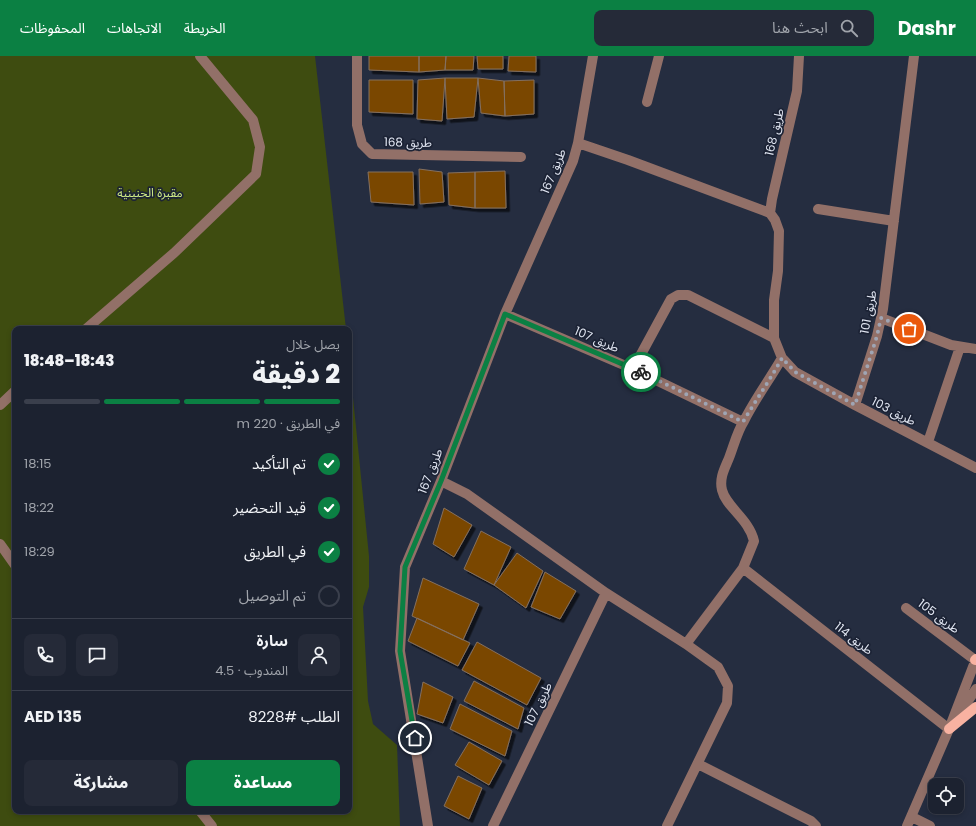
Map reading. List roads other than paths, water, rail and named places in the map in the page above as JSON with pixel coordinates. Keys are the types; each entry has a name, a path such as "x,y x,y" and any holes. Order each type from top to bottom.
{"main road":[{"path":"949,729 976,707"}],"street":[{"path":"89,326 174,253 256,174 260,147 253,120 200,56"},
{"name":"طريق 168","path":"357,56 356,125 362,144 372,154 521,157"},
{"name":"طريق 167","path":"428,826 400,651 405,567 441,481 505,314 573,161 578,143 593,56"},
{"path":"647,102 659,56"},
{"name":"طريق 168","path":"770,214 797,91 799,56"},
{"name":"طريق 101","path":"855,405 877,336 881,318 914,56"},
{"name":"طريق 167","path":"578,143 628,160 770,214"},
{"path":"818,209 894,222"},
{"path":"633,369 672,299 678,294 688,295 774,338 774,300 778,271 780,232 775,220 770,214"},
{"name":"طريق 107","path":"505,314 633,369 743,422"},
{"path":"881,318 951,345 976,349"},
{"name":"طريق 103","path":"774,338 782,358 795,372 976,468"},
{"path":"928,442 960,347"},
{"path":"686,644 743,568 754,541 750,528 722,491 720,479 743,422 782,358"},
{"path":"0,405 12,394"},
{"path":"441,481 467,494 606,593 686,644 718,667 728,686 727,703 668,826"},
{"path":"0,544 12,562"},
{"name":"طريق 114","path":"743,568 949,729"},
{"name":"طريق 107","path":"493,826 606,593"},
{"name":"طريق 105","path":"906,608 976,659"},
{"path":"930,826 910,822 949,729 976,659"},
{"path":"949,729 976,689"},
{"path":"698,764 811,821 816,826"},
{"path":"202,814 212,826"}],"park label":[{"name":"مقبرة الحنينية","path":"150,192"}]}
